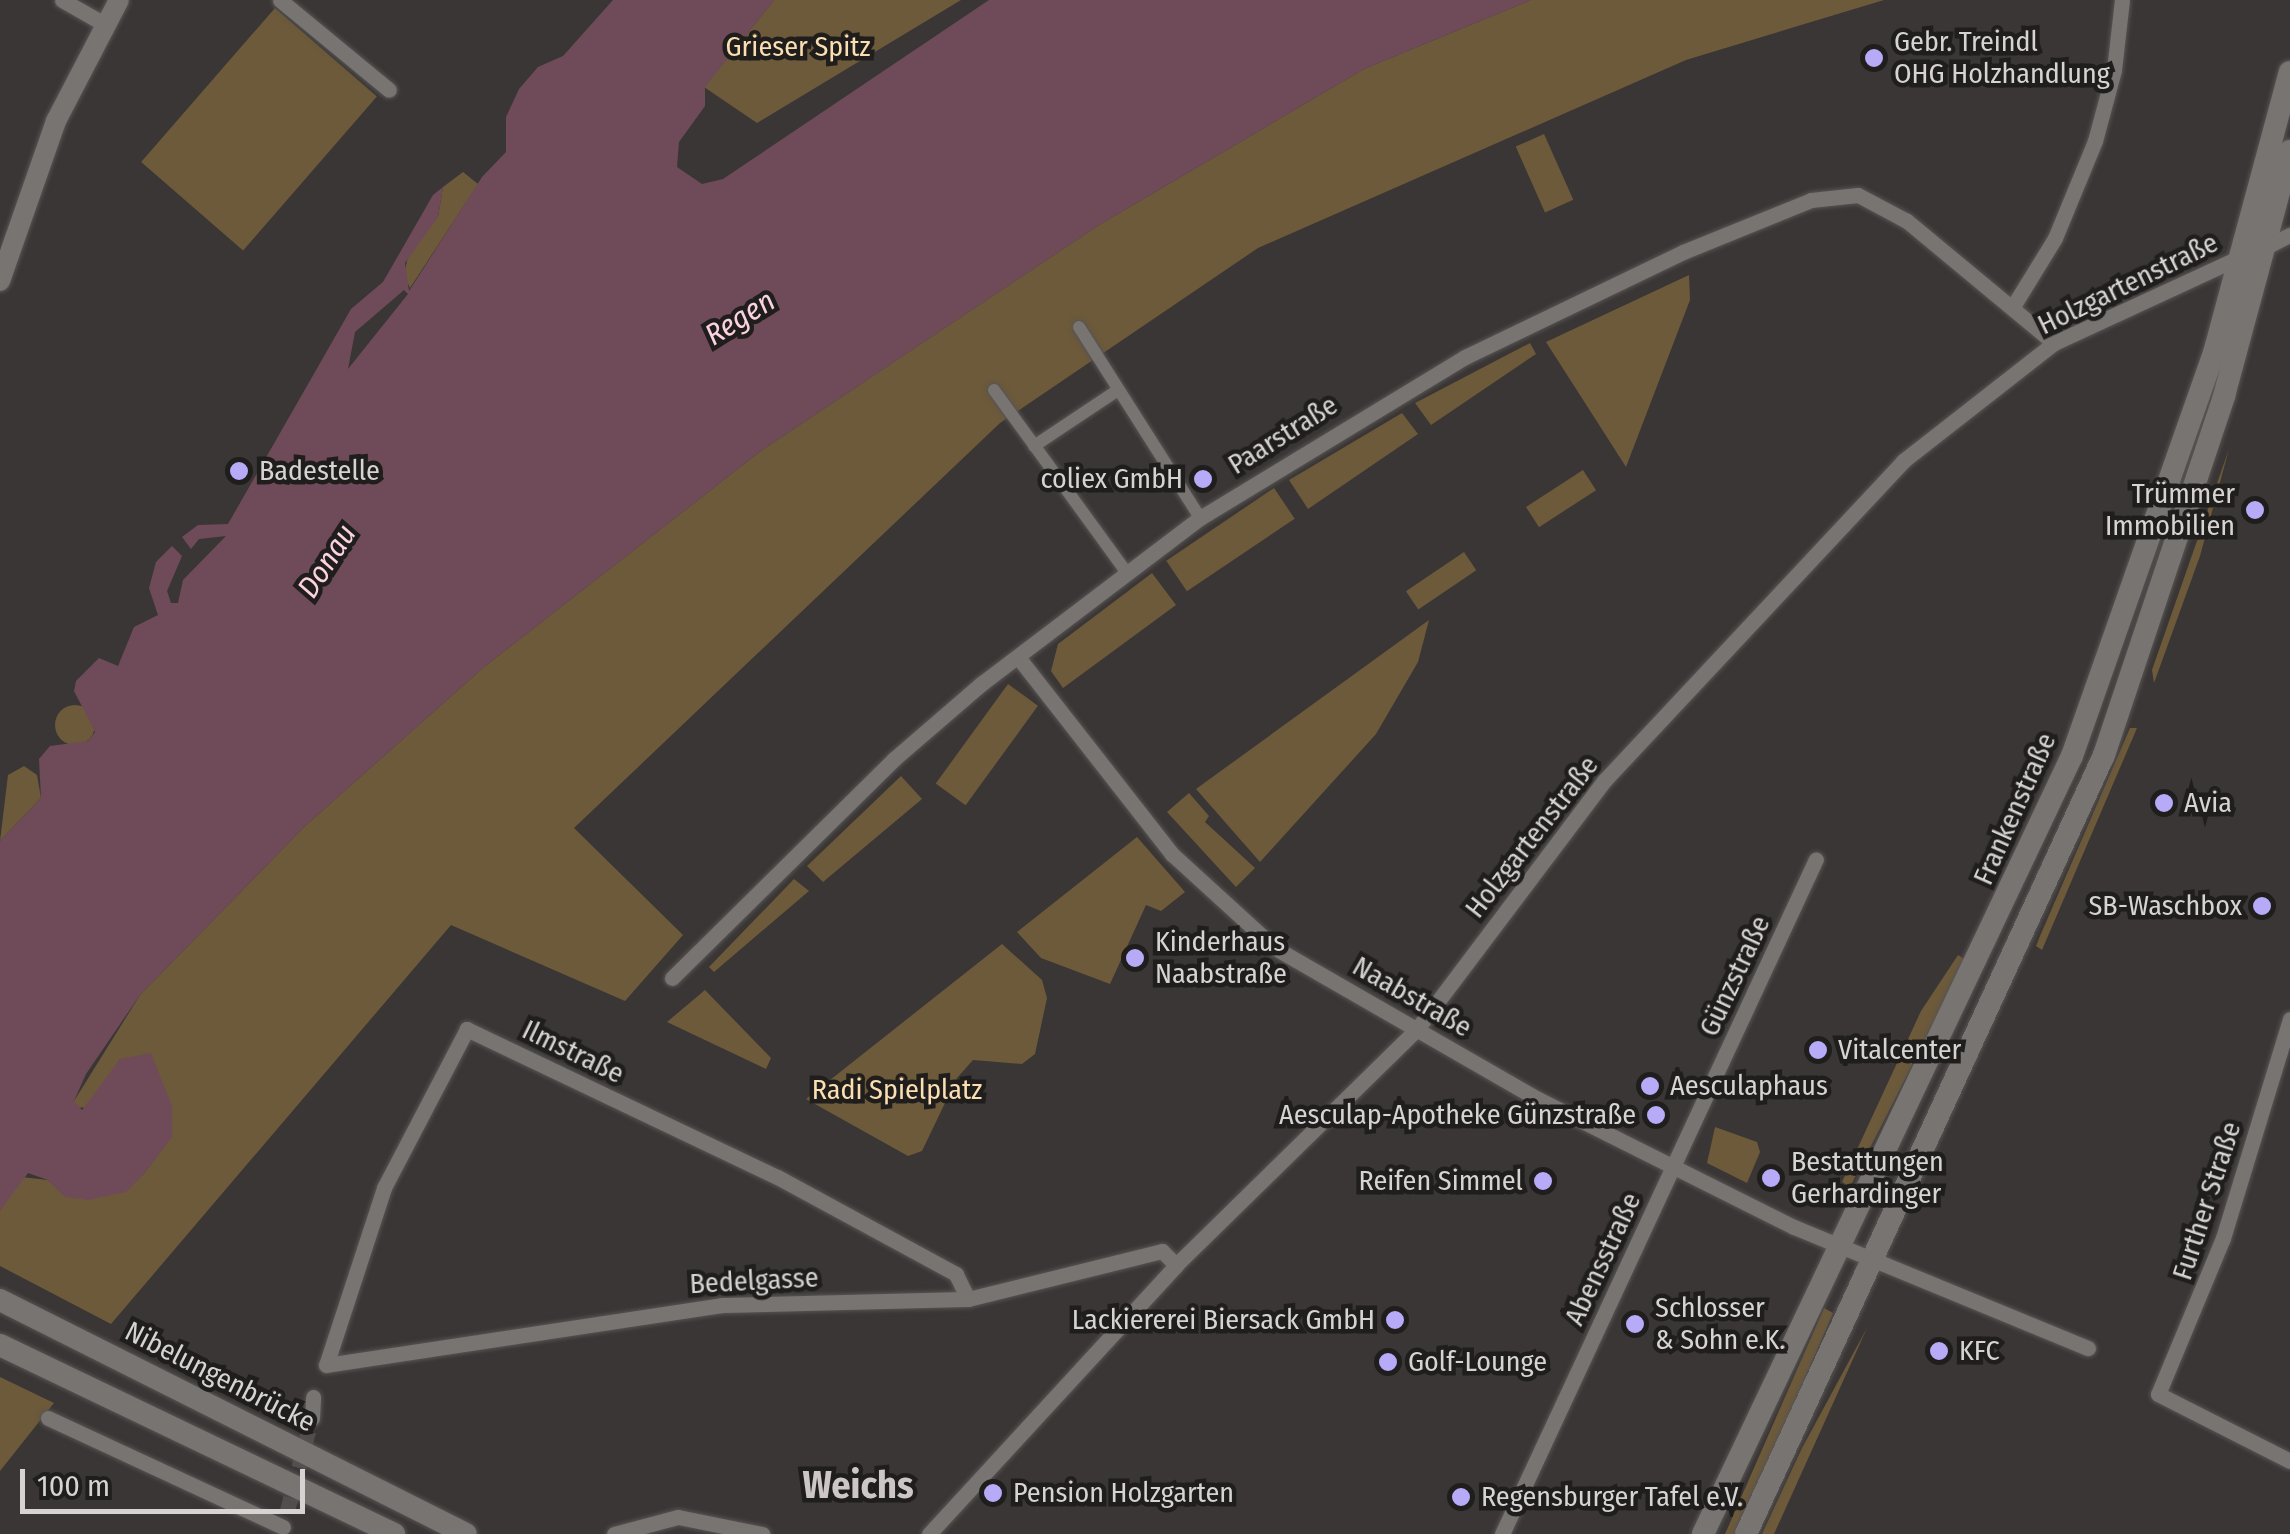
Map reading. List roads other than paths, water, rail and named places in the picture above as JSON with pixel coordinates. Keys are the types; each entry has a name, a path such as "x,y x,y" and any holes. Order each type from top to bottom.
{"main road":[{"name":"Frankenstraße","path":"1703,1534 2072,756 2214,353 2290,72"},
{"path":"1746,1534 2104,755 2212,432 2290,151"},
{"name":"Nibelungenbrücke","path":"0,1300 466,1534"},
{"path":"0,1345 394,1534"}],"street":[{"path":"62,0 106,24"},
{"path":"0,282 56,121 119,0"},
{"path":"280,0 388,90"},
{"path":"2012,308 2054,238 2095,141 2114,70 2122,0"},
{"name":"Paarstraße","path":"672,978 894,760 1126,572 1200,518 1346,424 1497,340 1811,200 1858,196 1884,204 2054,343"},
{"path":"2264,248 2290,234"},
{"name":"Holzgartenstraße","path":"929,1534 1176,1265 1417,1028 1604,781 1836,528 1903,461 2054,343 2242,256"},
{"path":"1079,327 1200,518"},
{"path":"994,390 1126,572"},
{"path":"1034,446 1118,390"},
{"name":"Naabstraße","path":"1018,657 1142,821 1214,898 1276,948 1674,1168 1838,1247 2088,1348"},
{"name":"Günzstraße","path":"1674,1168 1816,859"},
{"name":"Further Straße","path":"2290,1019 2215,1260 2158,1394 2290,1461"},
{"name":"Ilmstraße","path":"326,1365 384,1188 468,1029 842,1212 956,1274 968,1299"},
{"name":"Abensstraße","path":"1502,1534 1674,1168"},
{"name":"Bedelgasse","path":"326,1365 722,1305 968,1299 1162,1251 1176,1265"},
{"path":"312,1418 313,1397"},
{"path":"48,1418 283,1524"},
{"path":"614,1534 678,1518 762,1534"}],"water":[{"path":"613,0 774,0 705,87 705,106 679,142 677,167 702,184 723,179 989,0 1531,0 1364,69 1099,225 762,450 484,667 304,827 140,995 86,1074 74,1101 82,1110 120,1059 151,1053 172,1106 172,1137 143,1175 126,1192 88,1200 65,1197 48,1180 28,1173 0,1211 0,841 41,798 39,759 50,746 88,741 95,732 74,691 76,681 99,658 118,666 134,627 158,615 149,588 156,562 172,546 182,556 167,591 171,603 178,603 183,580 226,536 199,539 191,549 182,537 198,525 228,524 351,309 383,282 433,195 443,187 438,217 405,263 409,291 482,177 506,152 506,117 519,89 538,67 563,56","holes":["404,290 408,294 348,369 355,332"]}],"tunnel":[{"path":"287,1512 312,1418"}],"place":[{"name":"Gebr. Treindl OHG Holzhandlung","path":"1874,58"},
{"name":"Badestelle","path":"239,471"},
{"name":"coliex GmbH","path":"1203,479"},
{"name":"Trümmer Immobilien","path":"2255,510"},
{"name":"Avia","path":"2164,803"},
{"name":"SB-Waschbox","path":"2262,906"},
{"name":"Kinderhaus Naabstraße","path":"1135,958"},
{"name":"Vitalcenter","path":"1818,1050"},
{"name":"Aesculaphaus","path":"1650,1086"},
{"name":"Aesculap-Apotheke Günzstraße","path":"1656,1115"},
{"name":"Bestattungen Gerhardinger","path":"1771,1178"},
{"name":"Reifen Simmel","path":"1543,1181"},
{"name":"Lackiererei Biersack GmbH","path":"1395,1320"},
{"name":"Schlosser & Sohn e.K.","path":"1635,1324"},
{"name":"KFC","path":"1939,1351"},
{"name":"Golf-Lounge","path":"1388,1362"},
{"name":"Pension Holzgarten","path":"993,1493"},
{"name":"Regensburger Tafel e.V.","path":"1461,1497"}],"district":[{"name":"Weichs","path":"858,1486"}],"park label":[{"name":"Grieser Spitz","path":"798,47"},
{"name":"Radi Spielplatz","path":"897,1090"}],"water label":[{"name":"Regen","path":"740,318"},
{"name":"Donau","path":"327,561"}]}
